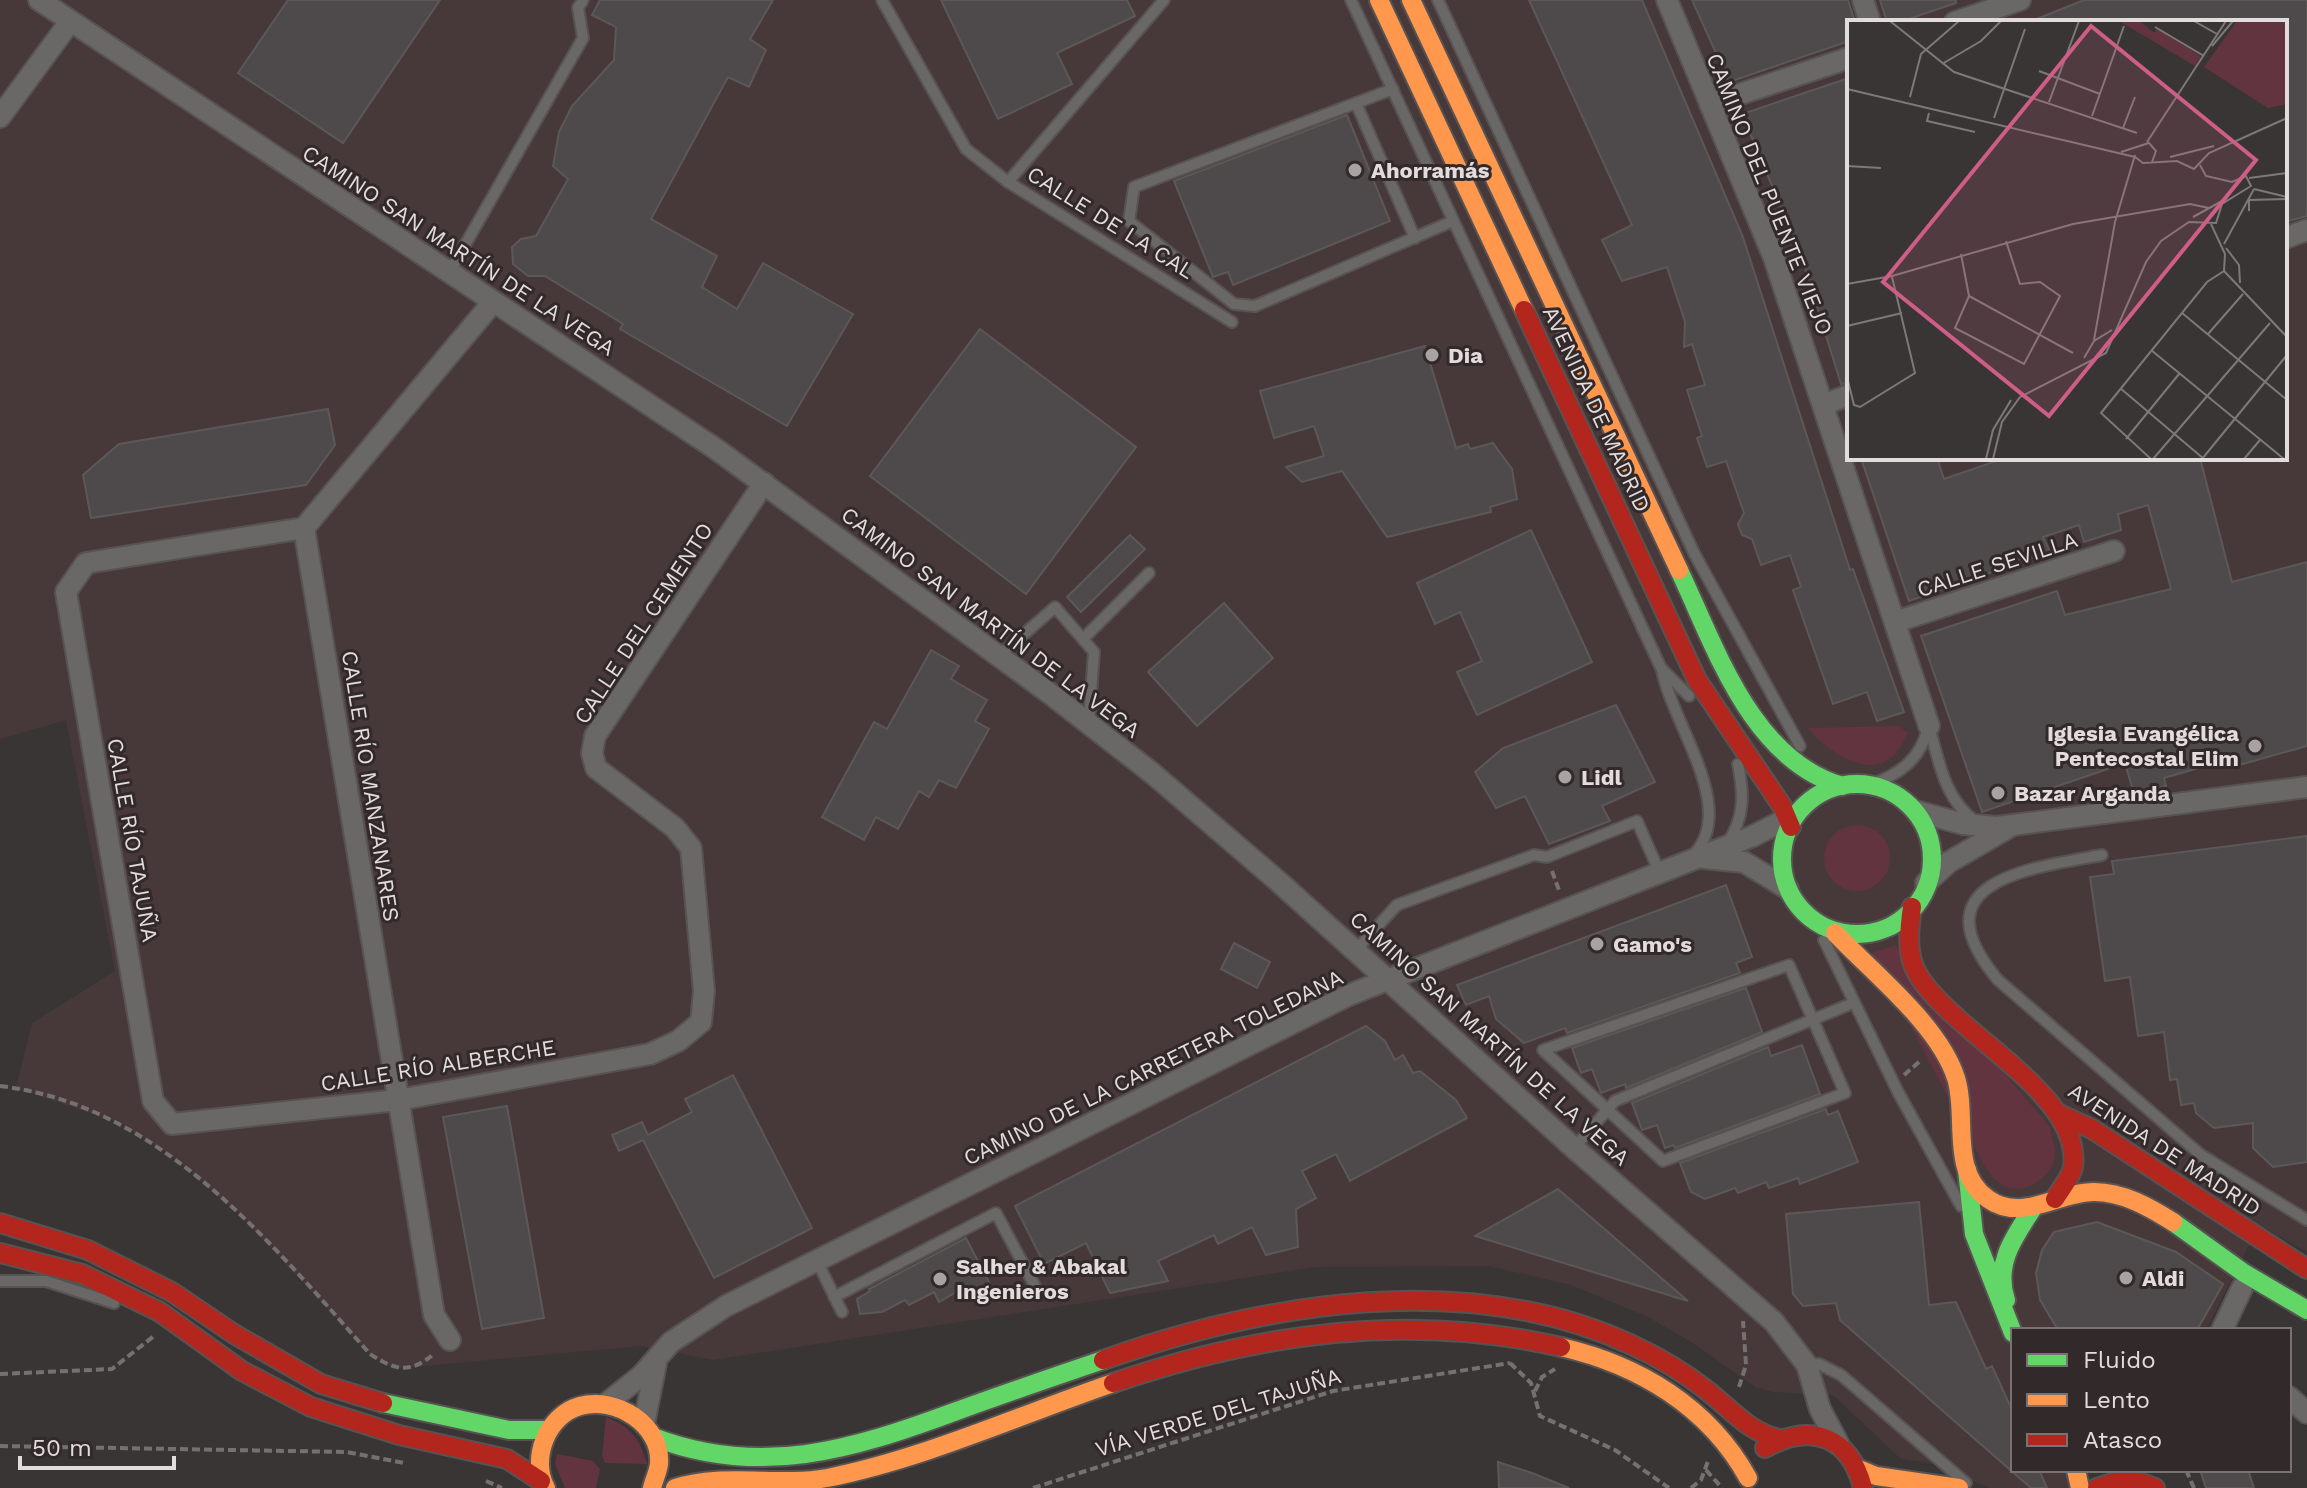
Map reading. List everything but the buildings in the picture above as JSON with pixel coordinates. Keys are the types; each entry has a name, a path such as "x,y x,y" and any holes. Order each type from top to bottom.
{"main road":[{"name":"AVENIDA DE MADRID","path":"1379,0 1697,680 1794,819"},
{"name":"AVENIDA DE MADRID","path":"1411,0 1725,667 1772,743 1792,763 1837,785"},
{"path":"1828,930 1852,935 1879,930 1901,919 1926,883 1932,847 1916,811 1889,789 1870,785 1837,785 1794,819 1782,852 1788,889 1797,905 1828,930 1950,1061 1961,1096 1968,1213 1978,1258 2011,1329"},
{"name":"AVENIDA DE MADRID","path":"1912,907 1911,951 1916,972 1933,997 2059,1114 2092,1129 2307,1269"},
{"path":"2055,1199 2070,1181 2076,1147 2059,1114"},
{"path":"1967,1169 1986,1199 2009,1208 2033,1208 2055,1199 2091,1191 2136,1202 2307,1310"},
{"path":"2019,1328 2000,1287 2002,1269 2012,1240 2033,1208"},
{"path":"0,1223 88,1250 172,1292 234,1334 321,1384 407,1410 509,1430 548,1430"},
{"path":"0,1253 82,1274 160,1312 242,1371 311,1407 399,1435 507,1459 543,1484"},
{"path":"543,1484 539,1452 548,1430 562,1414 582,1405 607,1403 629,1411 648,1430 688,1451 786,1456 845,1449 1151,1346 1257,1317 1364,1305 1433,1303 1523,1311 1564,1319 1647,1351 1685,1374 1753,1430 1788,1436 1816,1433 1839,1445 1861,1479 1876,1476 1959,1488"},
{"path":"675,1488 720,1479 793,1483 856,1471 1163,1368 1267,1341 1370,1329 1446,1331 1512,1338 1587,1354 1635,1373 1709,1423 1734,1451 1748,1483"},
{"path":"648,1430 658,1458 652,1488"},
{"path":"1748,1483 1758,1456 1788,1436"},
{"path":"2100,1472 2118,1479 2152,1480"},
{"path":"2097,1488 2118,1479"}],"street":[{"name":"CAMINO SAN MARTÍN DE LA VEGA","path":"39,0 69,23 764,483 999,656 1164,783 1774,1322 1807,1365 1815,1397 1839,1445"},
{"name":"CAMINO DEL PUENTE VIEJO","path":"1667,0 1774,258 1825,404 1929,726"},
{"path":"1863,0 1869,20"},
{"path":"1961,20 2020,0"},
{"path":"0,117 69,23"},
{"path":"1710,104 1847,59"},
{"path":"2287,237 2307,230"},
{"path":"304,528 493,302"},
{"path":"1825,404 1847,396"},
{"name":"CALLE DEL CEMENTO","path":"701,1022 704,991 691,848 675,828 596,768 592,753 595,736 764,483"},
{"name":"CALLE RÍO TAJUÑA","path":"172,1124 153,1101 66,592 86,563 304,528"},
{"name":"CALLE RÍO MANZANARES","path":"304,528 434,1315 450,1340"},
{"name":"CALLE SEVILLA","path":"1895,622 2114,551"},
{"path":"1916,811 1951,821 2011,826 2307,787"},
{"name":"CAMINO DE LA CARRETERA TOLEDANA","path":"607,1403 630,1386 692,1326 1387,979 1794,819"},
{"path":"1926,883 1949,862 2011,826"},
{"name":"CAMINO DE LA CARRETERA TOLEDANA","path":"1688,860 1719,858 1744,862 1788,889"},
{"name":"CALLE RÍO ALBERCHE","path":"172,1124 398,1100 650,1054 678,1041 701,1022"},
{"path":"2223,1328 2242,1288"},
{"path":"648,1430 650,1381 658,1356"},
{"path":"1788,1436 1811,1420 1815,1397"},
{"path":"2291,1399 2307,1413"}],"lane":[{"path":"449,273 583,38 578,8 583,0"},
{"path":"882,0 966,149 1008,182"},
{"name":"CALLE DE LA CAL","path":"1164,0 1008,182 1232,322"},
{"path":"1351,0 1661,668 1666,694 1710,798 1706,842 1688,860"},
{"path":"1438,0 1694,553 1793,737 1837,785"},
{"path":"1393,89 1134,187 1129,221 1234,304 1255,306 1453,221"},
{"path":"1356,103 1415,238"},
{"path":"1083,639 1149,573"},
{"path":"999,656 1055,607 1094,652 1089,724"},
{"path":"1661,668 1697,703 1723,719 1736,756 1744,801 1735,831 1726,845"},
{"path":"1870,785 1911,764 1922,747 1929,726"},
{"path":"1929,726 1948,788 1957,805 1979,825"},
{"path":"1356,950 1397,905 1534,855 1547,857 1637,821 1659,871"},
{"path":"2102,855 2025,869 2001,877 1980,895 1970,917 1971,939 1979,956 1998,980 2201,1155 2307,1220"},
{"path":"1828,930 1826,946 1853,1003 1955,1200 1968,1213"},
{"path":"1789,965 1845,1093 1663,1161 1609,1107 1543,1050 1789,965"},
{"path":"1574,1148 1615,1101 1853,1003"},
{"path":"834,1297 996,1213 1036,1288"},
{"path":"817,1261 842,1312"},
{"path":"0,1281 46,1281 120,1305 220,1355"},
{"path":"1807,1365 1819,1364 1841,1375 1955,1470 1969,1488"}],"path":[{"path":"1547,857 1566,908"},
{"path":"0,1086 58,1099 120,1123 171,1155 239,1214 370,1354 393,1369 414,1366 450,1340"},
{"path":"1725,1405 1739,1388 1746,1365 1740,1293"},
{"path":"0,1374 112,1369 163,1327"},
{"path":"1510,1363 1525,1375 1535,1393"},
{"name":"VÍA VERDE DEL TAJUÑA","path":"1033,1488 1333,1391 1510,1363 1521,1364"},
{"path":"1544,1367 1565,1371"},
{"path":"1556,1369 1535,1385 1540,1416 1615,1450 1669,1488"},
{"path":"0,1446 347,1452 411,1464"},
{"path":"1705,1453 1706,1470 1722,1488"},
{"path":"1691,1488 1706,1470"},
{"path":"475,1478 502,1488"}],"shaded area":[{"path":"0,0 2307,0 2307,1252 2259,1225 2207,1328 2011,1328 2011,1472 2072,1472 2072,1488 1990,1488 1930,1463 1901,1459 1833,1395 1774,1392 1755,1387 1693,1343 1648,1317 1571,1285 1489,1266 1315,1267 713,1360 640,1346 393,1369 370,1354 239,1214 171,1155 120,1123 16,1088 32,1023 115,971 66,720 0,739"},
{"path":"1899,726 1908,733 1901,746 1889,760 1874,765 1853,761 1831,750 1808,728"},
{"path":"1850,825 1864,825 1876,830 1885,839 1890,858 1888,871 1881,882 1864,891 1850,891 1838,886 1829,877 1824,865 1824,851 1829,839 1838,830"},
{"path":"1895,945 2050,1127 2054,1161 2046,1175 2033,1185 2017,1189 2005,1187 1985,1167 1872,953"},
{"path":"606,1417 633,1434 647,1464 605,1463 602,1456"},
{"path":"557,1454 593,1461 600,1469 596,1488 565,1488 555,1464"}],"traffic: fast":[{"path":"1679,570 1723,666 1760,726 1783,752 1810,772 1842,786"},
{"path":"1857,784 1886,790 1910,806 1926,830 1932,859 1926,888 1910,912 1886,928 1857,934 1828,928 1804,912 1788,888 1782,859 1788,830 1804,806 1828,790 1857,784"},
{"path":"1967,1170 1974,1234 2011,1328"},
{"path":"2006,1300 2002,1275 2004,1263 2013,1240 2033,1208"},
{"path":"2173,1222 2244,1273 2307,1310"},
{"path":"653,1437 692,1449 731,1456 805,1454 879,1438 1103,1360"},
{"path":"383,1403 509,1430 548,1430"}],"traffic: slow":[{"path":"1379,0 1524,310"},
{"path":"1411,0 1679,570"},
{"path":"1835,933 1920,1019 1947,1058 1959,1093 1962,1143 1968,1174 1976,1188 1988,1199 2014,1208 2081,1193 2105,1193 2135,1201 2173,1222"},
{"path":"1561,1347 1618,1365 1669,1393 1713,1430 1748,1478"},
{"path":"675,1488 712,1481 808,1480 863,1470 935,1448 1113,1383"},
{"path":"546,1488 540,1464 541,1452 551,1428 568,1411 594,1404 621,1409 645,1425 658,1450 659,1464 652,1488"},
{"path":"1859,1469 1876,1476 1959,1488"},
{"path":"2076,1472 2080,1488"}],"traffic: jam":[{"path":"1524,310 1697,680 1782,806 1791,827"},
{"path":"1912,907 1910,949 1917,973 1934,996 2037,1089 2058,1114 2071,1140 2073,1167 2055,1199"},
{"path":"2059,1114 2092,1129 2307,1269"},
{"path":"0,1223 88,1250 172,1292 234,1334 321,1384 383,1403"},
{"path":"0,1253 82,1274 160,1312 242,1371 311,1407 399,1435 507,1459 541,1481"},
{"path":"1103,1360 1232,1322 1299,1310 1368,1302 1436,1301 1504,1307 1569,1321 1632,1345 1688,1376 1748,1425 1779,1439"},
{"path":"1113,1383 1223,1351 1335,1333 1447,1331 1504,1336 1561,1347"},
{"path":"1765,1448 1798,1436 1826,1439 1849,1456 1863,1488"},
{"path":"2097,1488 2128,1478 2155,1488"}],"place":[{"name":"Ahorramás","path":"1355,170"},
{"name":"Dia","path":"1432,355"},
{"name":"Iglesia Evangélica Pentecostal Elim","path":"2255,746"},
{"name":"Lidl","path":"1565,777"},
{"name":"Bazar Arganda","path":"1998,793"},
{"name":"Gamo's","path":"1597,944"},
{"name":"Aldi","path":"2126,1278"},
{"name":"Salher & Abakal Ingenieros","path":"940,1279"}]}
